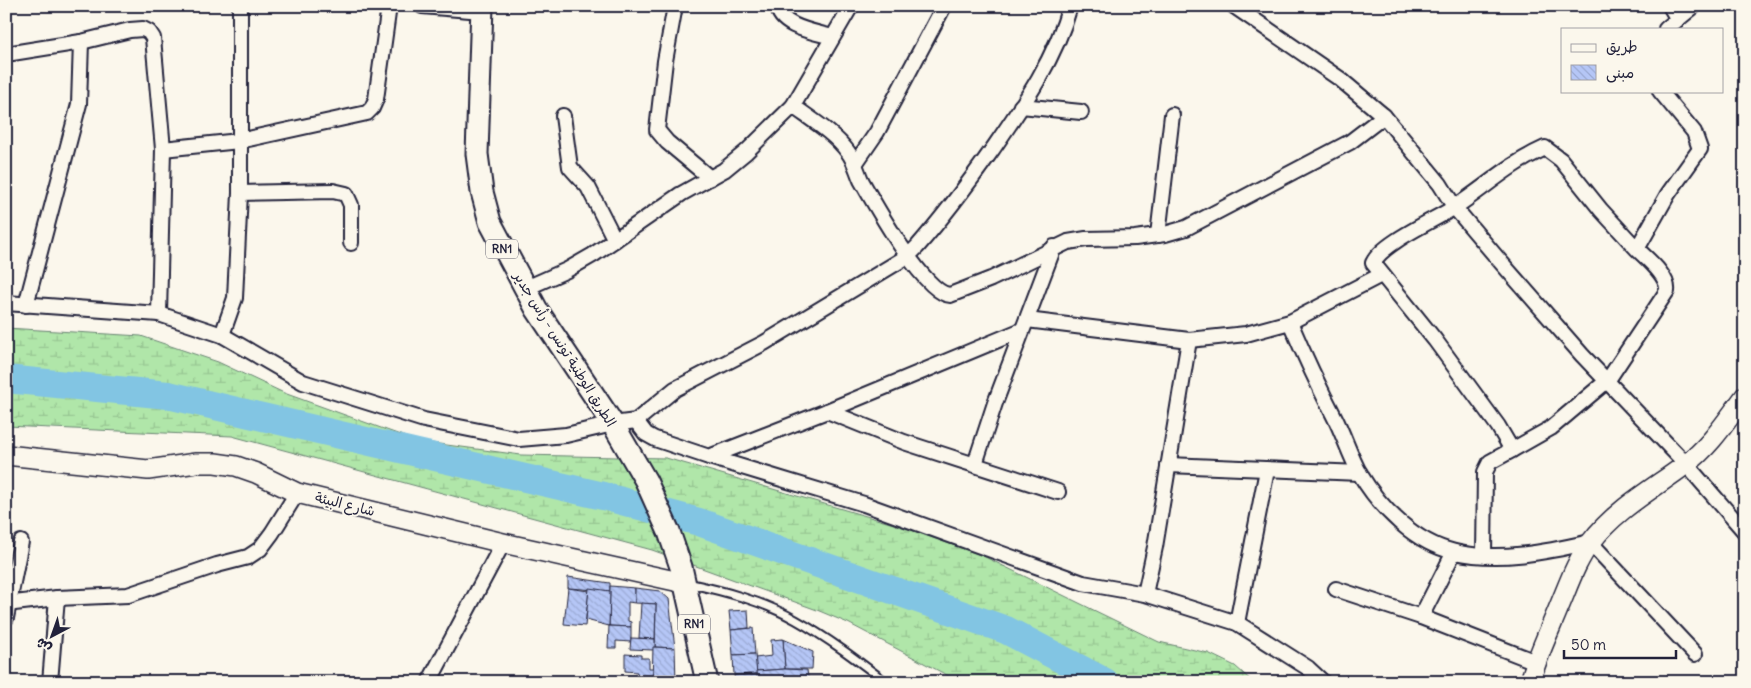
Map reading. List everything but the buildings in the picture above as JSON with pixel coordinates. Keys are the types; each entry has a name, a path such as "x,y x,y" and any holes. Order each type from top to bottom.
{"main road":[{"name":"الطريق الوطنية تونس - رأس جدير","path":"482,9 477,154 482,192 490,222 524,289 613,424 646,481 669,532 682,575 704,677"}],"street":[{"path":"163,149 239,141 367,113 372,108 376,99 389,6"},
{"path":"422,6 482,9"},
{"path":"675,6 665,61 657,130 667,142 710,178"},
{"path":"778,6 778,13 782,19 832,37"},
{"path":"524,289 567,270 615,240 681,194 710,178 746,152 793,106 851,6"},
{"path":"855,164 876,132 944,6"},
{"path":"6,303 159,314 222,335 303,382 424,420 519,439 566,436 613,424 636,421 675,389 778,335 908,256 938,223 974,175 1044,72 1070,6"},
{"path":"1234,6 1340,79 1384,116 1440,184 1455,208 1582,355 1608,380 1658,437 1686,464 1745,532"},
{"path":"1666,28 1674,12 1694,6"},
{"path":"222,335 235,298 240,193 239,141 243,7"},
{"path":"6,54 81,42 130,30 143,29 149,32 153,38 163,149 159,314"},
{"path":"26,305 79,104 81,42"},
{"path":"1637,249 1668,194 1700,149 1694,132 1661,92"},
{"path":"793,106 840,142 855,164 872,199 908,256 934,288 944,295 950,295 1007,272 1054,247 1086,239 1135,238 1186,228 1350,142 1384,116"},
{"path":"1021,106 1081,112"},
{"path":"1158,235 1172,115"},
{"path":"563,116 570,167 588,187 615,240"},
{"path":"1484,555 1485,472 1490,462 1512,450 1551,428 1608,380 1667,291 1668,286 1665,279 1601,210 1561,160 1545,148 1519,160 1455,208 1408,234 1379,254 1373,263 1424,325 1498,426 1512,450"},
{"path":"240,193 332,191 346,194 351,205 350,243"},
{"path":"975,464 1024,325 1054,247"},
{"path":"709,457 827,412 1024,325 1189,340 1246,334 1290,322 1381,275"},
{"path":"1290,322 1316,383 1360,473 1384,506 1406,528 1454,552 1484,555 1547,552 1590,542"},
{"path":"1144,594 1189,340"},
{"path":"1530,682 1536,662 1575,570 1590,542 1616,516 1651,488 1686,464 1708,444 1745,396"},
{"path":"827,412 870,430 1058,492"},
{"path":"636,421 646,434 655,439 864,504 1083,583 1144,594 1237,623 1308,668 1324,682"},
{"name":"شارع البيئة","path":"6,455 148,470 214,463 256,473 298,493 503,543 682,575"},
{"path":"1168,465 1360,473"},
{"path":"1237,623 1267,470"},
{"path":"8,604 56,598 128,595 217,565 248,557 260,549 298,493"},
{"path":"6,618 21,542"},
{"path":"1590,542 1695,654"},
{"path":"429,682 503,543"},
{"path":"1421,617 1454,552"},
{"path":"1336,589 1421,617 1536,662"},
{"path":"50,682 56,598"}],"lane":[{"path":"682,575 795,619 842,649 886,682"}],"green space":[{"path":"6,328 141,336 218,362 284,393 417,441 521,455 666,458 897,525 983,556 1159,642 1208,653 1235,666 1253,682 960,682 848,623 652,550 232,436 6,426"}],"waterway":[{"path":"6,379 168,395 603,496 699,522 1006,630 1105,682"}]}
